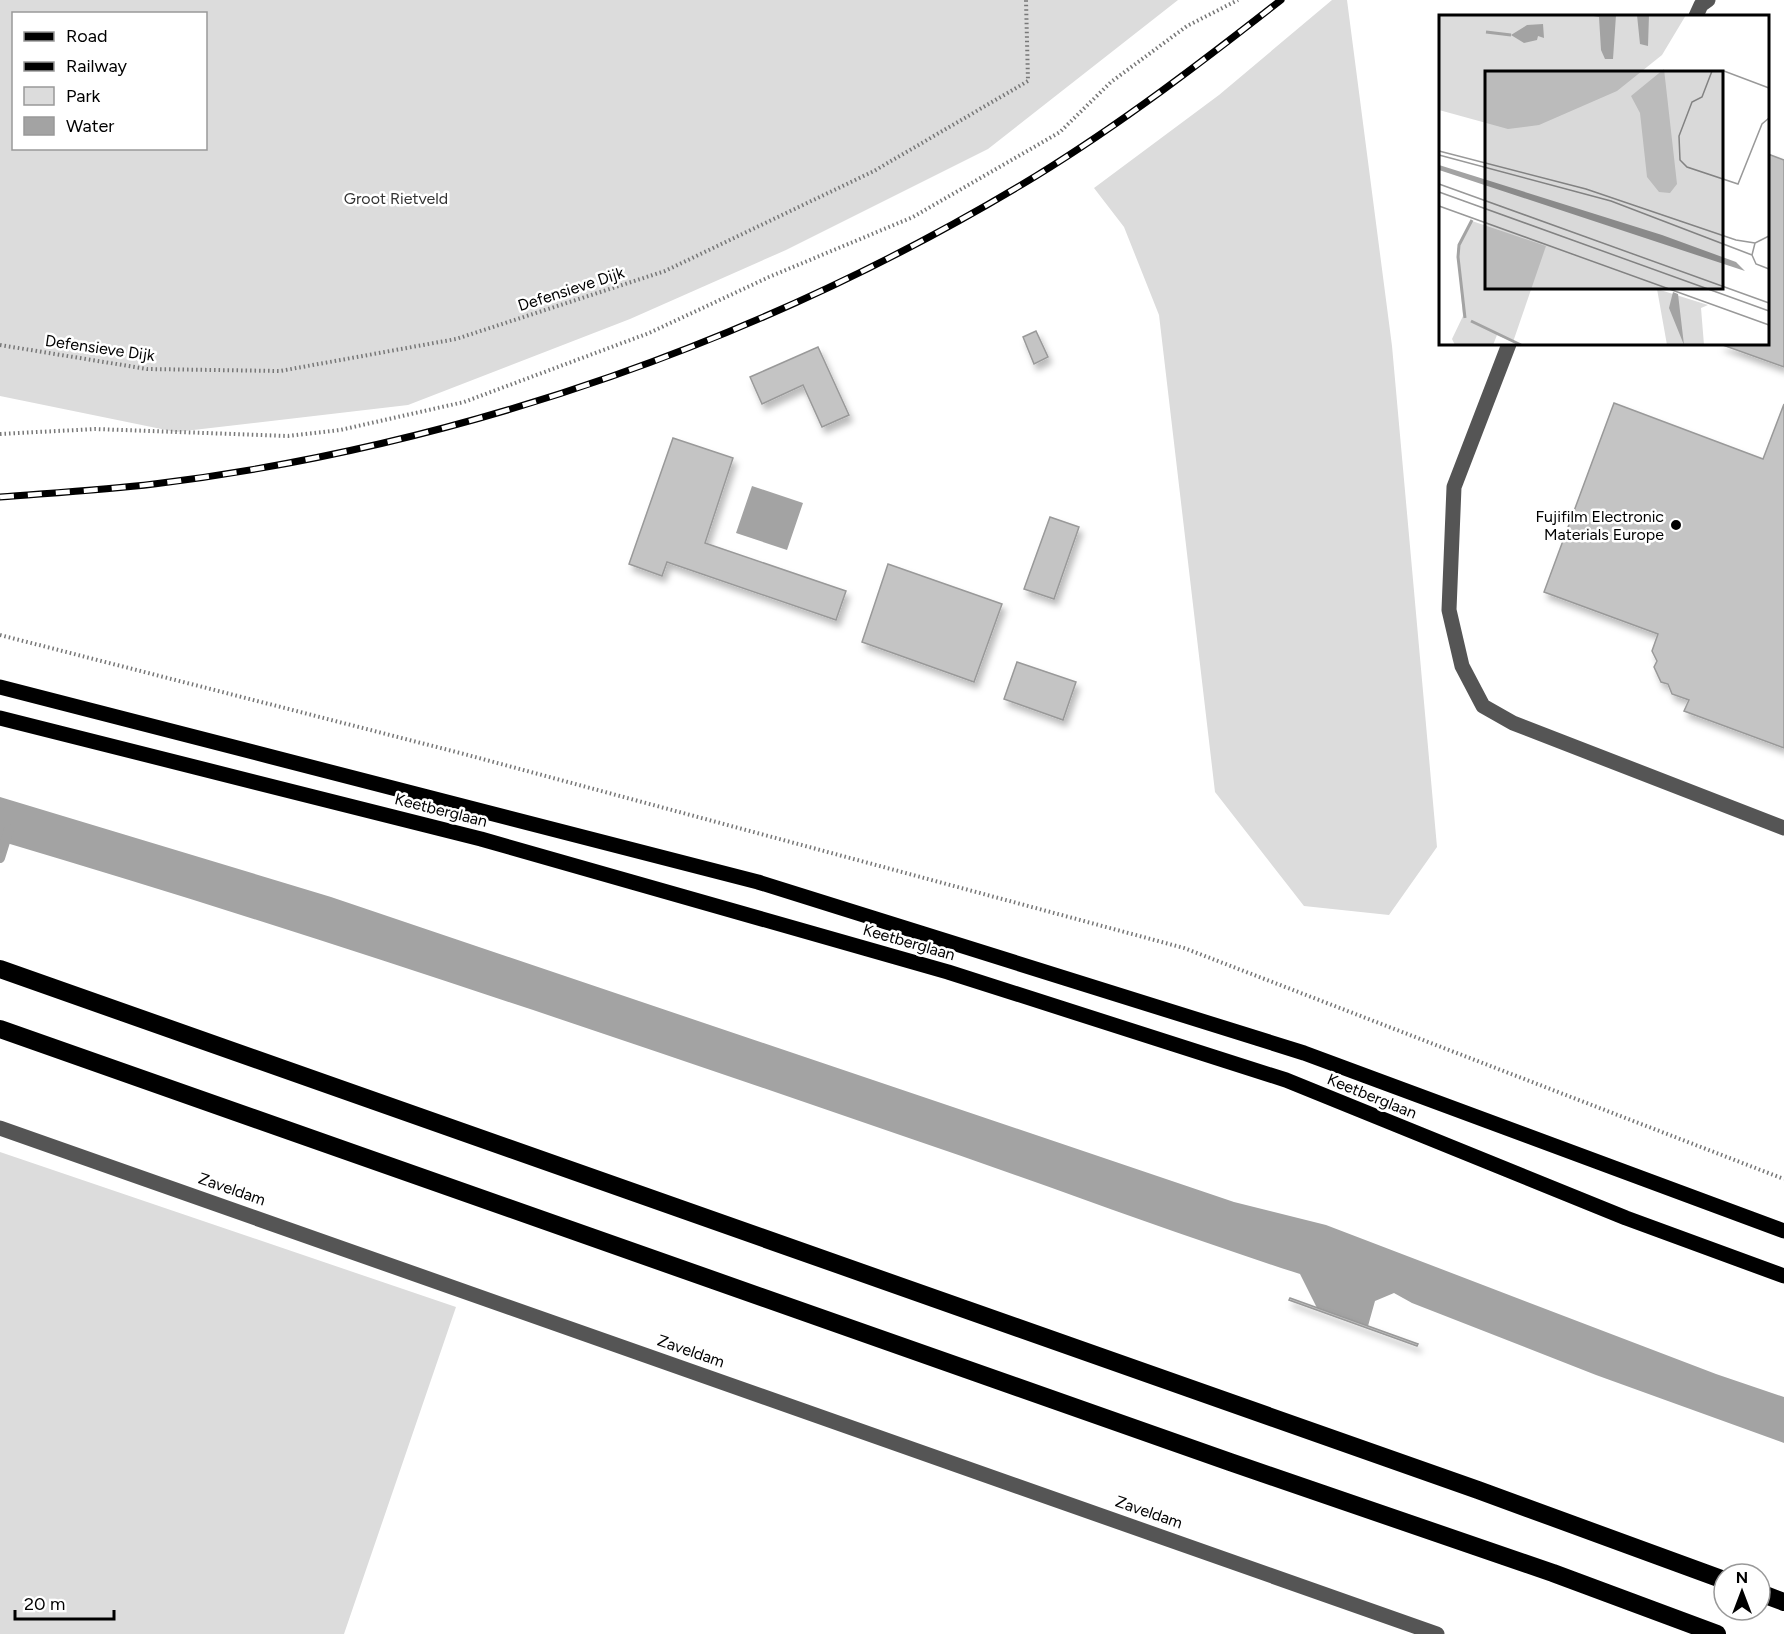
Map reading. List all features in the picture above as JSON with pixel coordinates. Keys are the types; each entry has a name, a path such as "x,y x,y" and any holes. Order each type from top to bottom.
{"highway":[{"path":"0,969 1467,1486 1712,1576"},
{"path":"0,1029 1219,1458 1553,1573 1718,1634"}],"main road":[{"name":"Keetberglaan","path":"0,687 758,882 1304,1053 1784,1231"},
{"name":"Keetberglaan","path":"0,718 481,839 948,972 1286,1080 1626,1218 1784,1276"}],"street":[{"path":"1696,15 1701,5 1708,0"},
{"path":"1509,345 1454,487 1449,610 1462,666 1483,706 1513,723 1784,828"},
{"name":"Zaveldam","path":"0,1128 1437,1634"}],"path":[{"name":"Defensieve Dijk","path":"0,345 147,369 280,371 456,339 665,271 874,171 1028,81 1026,0"},
{"path":"0,434 95,429 288,436 340,430 464,402 649,333 769,277 914,217 1060,132 1111,82 1186,26 1238,0"},
{"path":"0,635 464,754 1184,948 1784,1179"}],"green space":[{"name":"Groot Rietveld","path":"0,0 1178,0 988,149 786,250 630,319 408,405 176,432 0,396"},
{"path":"1332,0 1347,0 1392,346 1437,847 1389,915 1304,906 1215,792 1159,315 1124,227 1094,188 1219,95"},
{"path":"0,1152 456,1307 344,1634 0,1634"}],"water":[{"path":"752,486 803,503 787,550 736,533"},
{"path":"0,797 331,897 1234,1202 1326,1225 1716,1374 1784,1397 1784,1443 1596,1375 1412,1303 1394,1293 1375,1301 1368,1326 1317,1308 1300,1274 566,1021 114,875 0,841"}],"building":[{"path":"1769,154 1784,160 1784,367 1723,345 1769,345"},
{"path":"1036,331 1048,357 1034,364 1023,337"},
{"path":"818,347 849,415 822,427 803,385 762,404 750,377"},
{"name":"Fujifilm Electronic Materials Europe","path":"1614,403 1763,459 1784,404 1784,748 1684,711 1689,700 1672,694 1668,684 1661,682 1654,667 1657,661 1652,651 1658,634 1544,592"},
{"path":"673,438 733,458 705,543 846,591 836,620 667,562 662,576 629,564"},
{"path":"1050,517 1079,527 1054,599 1024,589"},
{"path":"888,564 1002,604 974,682 862,642"},
{"path":"1017,662 1076,682 1063,720 1004,699"},
{"path":"1290,1298 1418,1344 1417,1346 1289,1300"}],"waterway":[{"path":"0,858 9,829"}],"railway":[{"path":"0,497 154,484 270,467 385,443 499,413 611,376 722,335 829,287 934,234 1036,176 1161,91 1281,0"}],"place":[{"name":"Fujifilm Electronic Materials Europe","path":"1676,525"}]}
